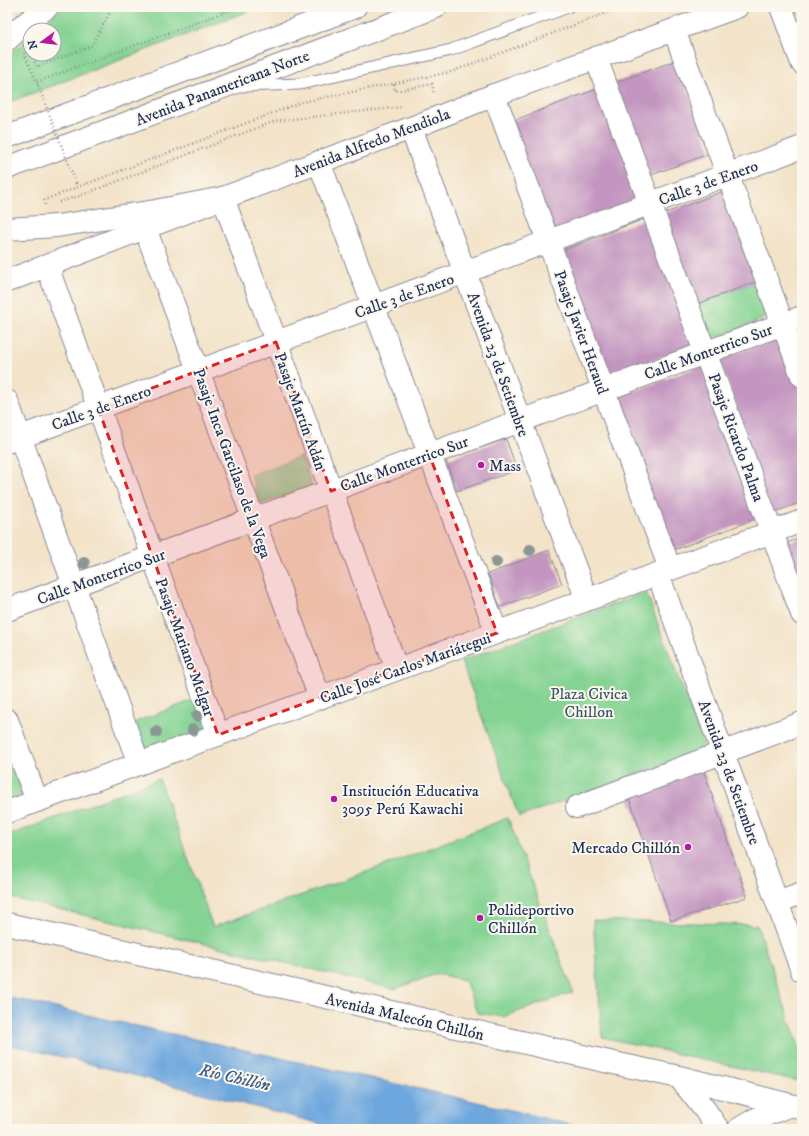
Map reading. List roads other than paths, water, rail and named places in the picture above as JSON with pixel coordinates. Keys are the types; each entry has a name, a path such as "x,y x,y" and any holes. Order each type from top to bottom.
{"main road":[{"path":"14,44 21,27 47,7"},
{"name":"Avenida Panamericana Norte","path":"7,137 355,7"},
{"name":"Avenida Panamericana Norte","path":"7,168 436,7"},
{"name":"Avenida Alfredo Mendiola","path":"7,282 494,95 737,7"},
{"path":"782,7 802,63"},
{"path":"674,30 728,175 792,320 802,376"},
{"name":"Pasaje Ricardo Palma","path":"596,58 802,614"},
{"name":"Pasaje Javier Heraud","path":"494,95 604,390 664,572"},
{"name":"Avenida 23 de Setiembre","path":"411,128 587,600"},
{"name":"Calle 3 de Enero","path":"14,440 802,147"},
{"path":"319,162 497,633"},
{"path":"7,229 57,226 155,211 223,198"},
{"name":"Pasaje Martín Adán","path":"223,198 397,669"},
{"name":"Pasaje Inca Garcilaso de la Vega","path":"145,228 320,698"},
{"name":"Pasaje Mariano Melgar","path":"47,266 218,735"},
{"name":"Calle Monterrico Sur","path":"7,610 792,320"},
{"path":"7,401 14,440 74,586 139,764"},
{"name":"Calle José Carlos Mariátegui","path":"7,812 802,521"},
{"name":"Avenida 23 de Setiembre","path":"664,572 723,753 802,971"},
{"path":"7,720 37,801"},
{"path":"578,807 802,723"},
{"path":"777,902 802,893"},
{"name":"Avenida Malecón Chillón","path":"7,924 601,1061 679,1077 796,1106"},
{"path":"679,1077 718,1129"},
{"path":"739,1129 754,1120 796,1106"}],"lane":[{"path":"224,86 300,84 451,50 568,7"}],"water":[{"name":"Río Chillón","path":"7,997 473,1101 589,1129 340,1129 79,1061 7,1044"}],"place":[{"name":"Mass","path":"481,465"},
{"name":"Institución Educativa 3095 Perú Kawachi","path":"334,799"},
{"name":"Mercado Chillón","path":"688,847"},
{"name":"Polideportivo Chillón","path":"480,918"}],"park label":[{"name":"Plaza Civica Chillon","path":"589,702"}]}
